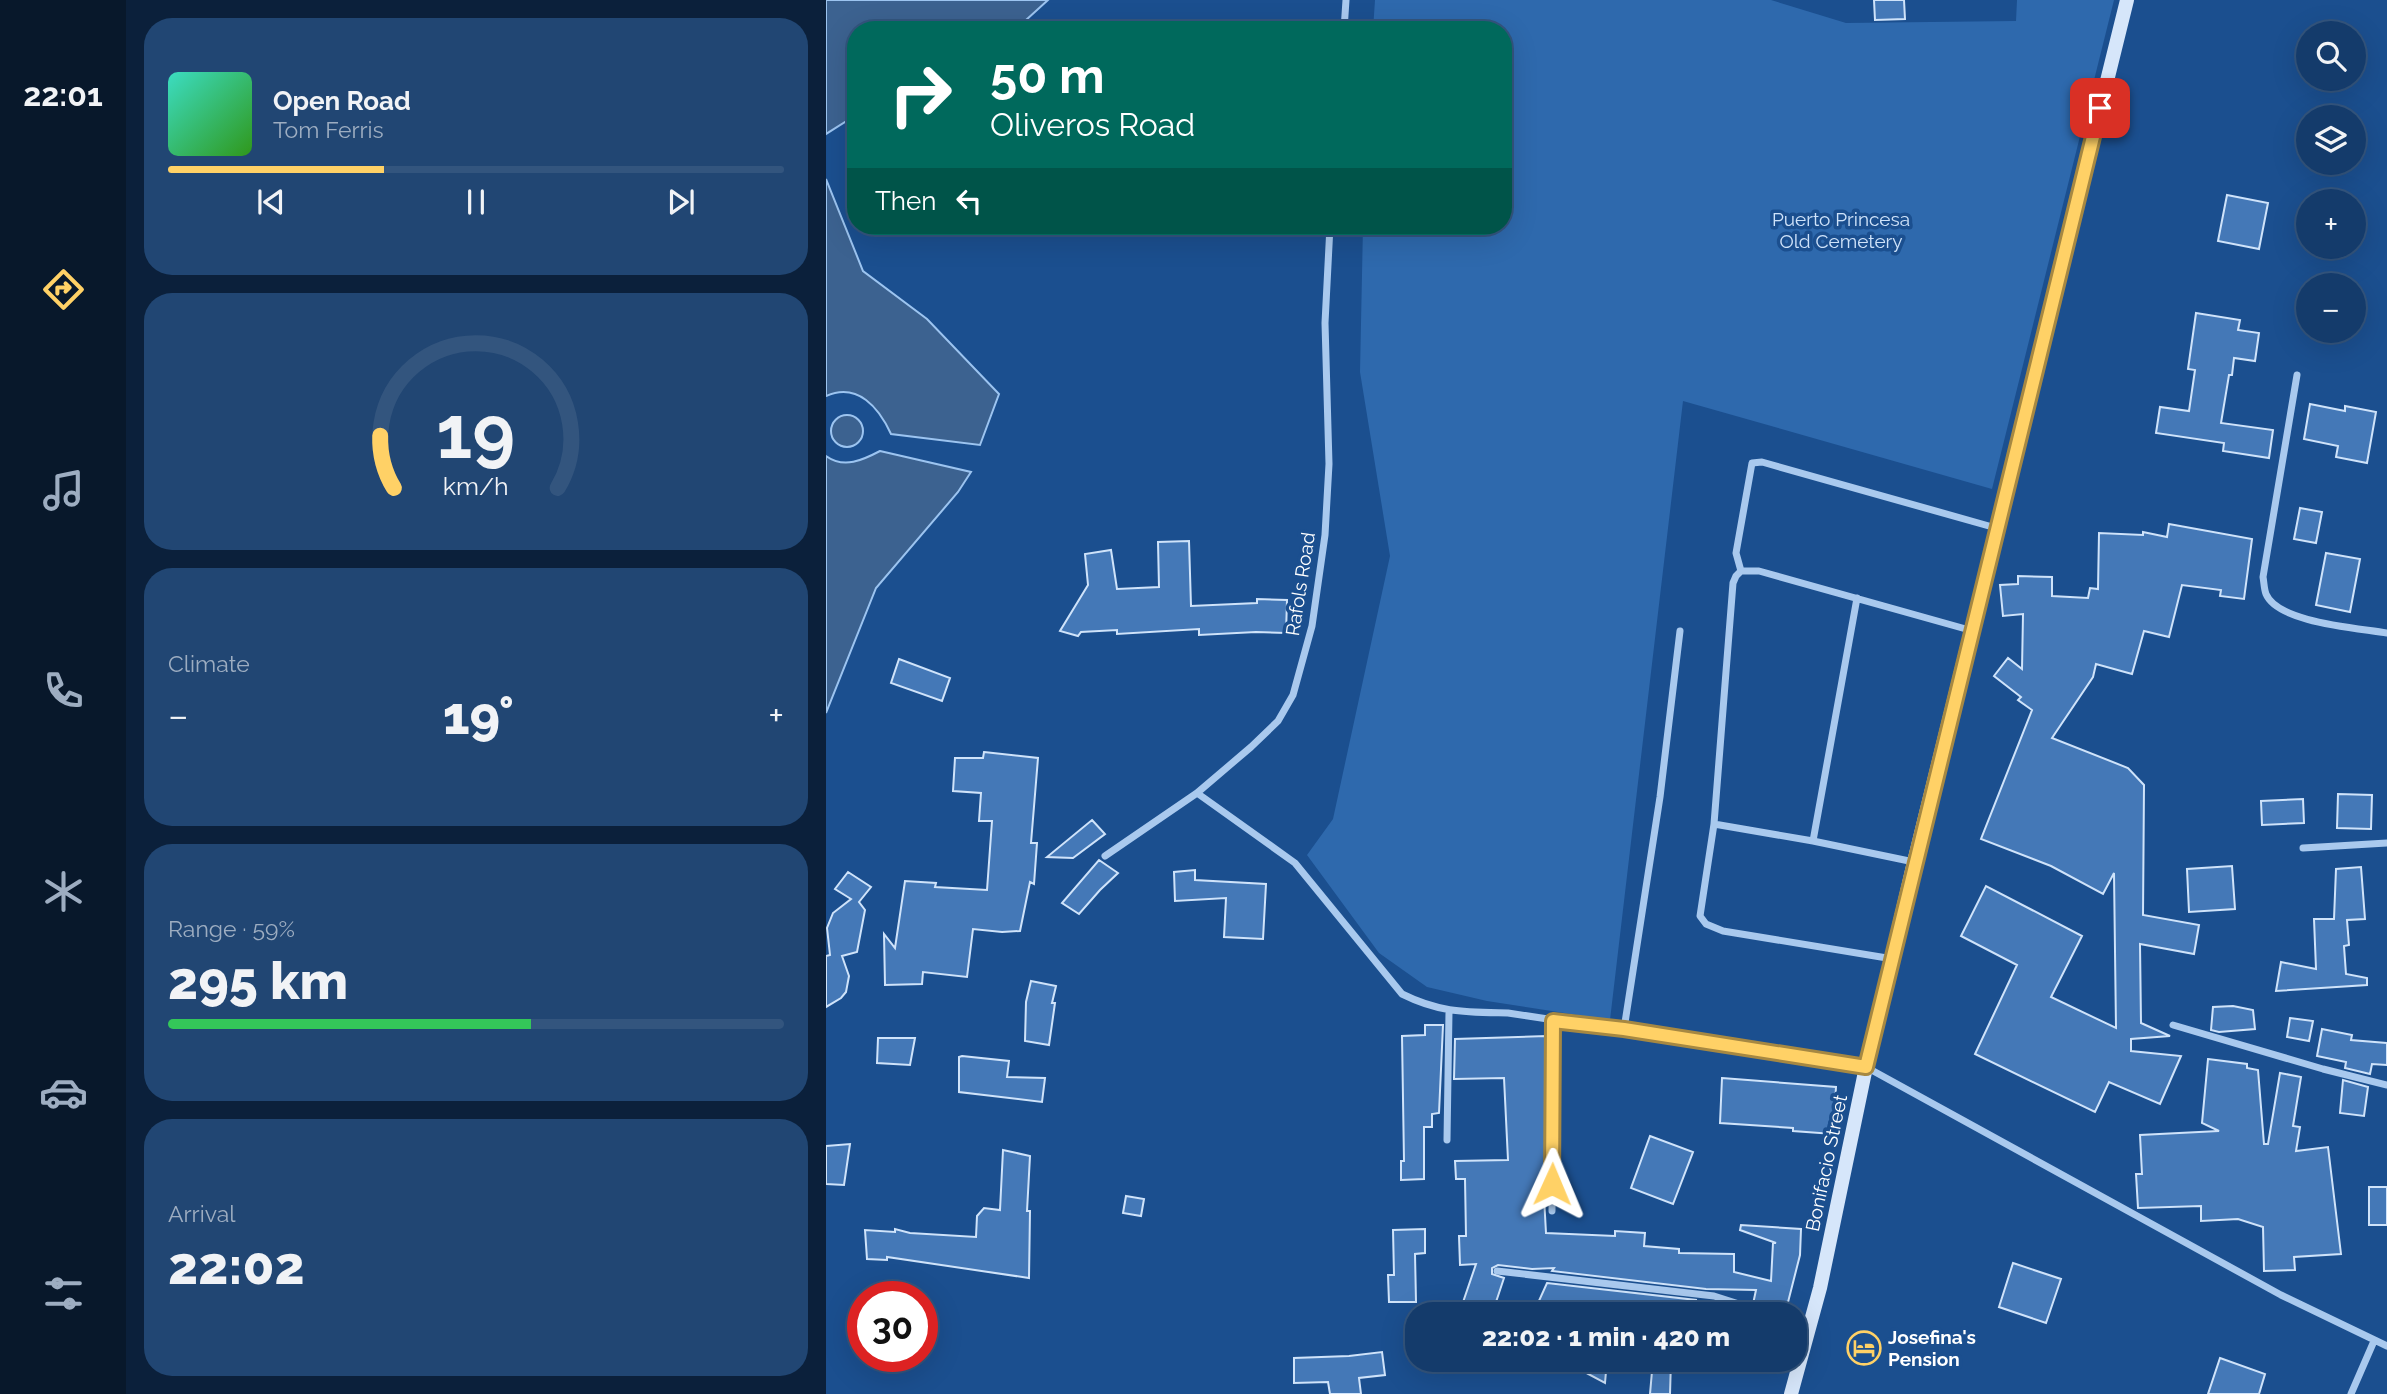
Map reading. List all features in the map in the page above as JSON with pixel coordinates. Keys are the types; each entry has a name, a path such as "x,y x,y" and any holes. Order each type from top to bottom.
{"street":[{"path":"1345,21 1346,0"},
{"name":"Bonifacio Street","path":"1807,1319 1820,1288 1866,1067 1914,862 2127,0"},
{"name":"Rafols Road","path":"1105,856 1197,793 1251,747 1278,721 1293,695 1312,626 1325,535 1329,464 1325,323 1330,235"},
{"path":"2297,375 2263,578 2266,594 2277,606 2308,619 2387,633"},
{"path":"1741,571 1736,553 1747,483 1752,464 1762,462 1997,528"},
{"path":"1893,959 1723,931 1706,924 1700,916 1714,824 1732,590 1736,576 1741,571 1759,571 1973,631"},
{"path":"1814,841 1857,598"},
{"path":"1624,1029 1660,797 1680,631"},
{"path":"1197,793 1296,863 1402,994 1416,1001 1449,1012 1508,1013 1866,1067 2281,1295 2387,1346"},
{"path":"1714,824 1914,862"},
{"path":"2303,848 2387,842"},
{"path":"1447,1140 1449,1012"},
{"path":"1552,1211 1553,1021"},
{"path":"2173,1025 2387,1085"},
{"path":"1497,1271 1714,1296 1734,1302"},
{"path":"2351,1394 2374,1340"},
{"name":"Bonifacio Street","path":"1791,1394 1795,1372"}],"green space":[{"name":"Puerto Princesa Old Cemetery","path":"1375,0 1771,0 1846,23 2016,21 2017,0 2114,0 1992,489 1683,401 1610,1020 1487,1001 1427,987 1379,953 1307,855 1333,819 1390,556 1360,372 1363,235 1512,235 1512,21 1374,21"}],"shaded area":[{"path":"826,0 1048,0 1025,21 847,21 847,121 826,134"},
{"path":"826,179 863,271 927,319 999,394 980,445 891,434 880,415 866,400 848,392 826,396"},
{"path":"847,415 859,419 863,431 859,443 847,447 835,443 831,431 835,419"},
{"path":"880,451 971,472 958,492 876,588 826,713 826,456 847,463"}],"building":[{"path":"1874,0 1904,0 1905,19 1875,20"},
{"path":"2227,195 2268,203 2259,249 2218,241"},
{"path":"2196,313 2240,320 2238,330 2259,333 2255,361 2234,358 2221,423 2273,430 2269,458 2223,451 2224,443 2156,433 2160,407 2189,411 2195,370 2188,369"},
{"path":"2310,404 2345,411 2345,406 2376,412 2367,463 2336,457 2338,446 2304,439"},
{"path":"2300,508 2322,512 2316,543 2294,539"},
{"path":"2169,524 2252,539 2244,599 2220,596 2221,590 2182,585 2169,637 2144,631 2132,674 2096,664 2093,677 2052,738 2128,768 2144,785 2143,915 2199,925 2194,954 2140,944 2141,1023 2170,1036 2131,1039 2131,1051 2181,1056 2160,1104 2109,1082 2095,1112 1975,1054 2017,965 1961,936 1986,886 2082,936 2051,997 2116,1028 2114,873 2103,894 2051,866 1981,839 2032,710 2018,700 2021,697 1994,676 2008,658 2022,669 2023,614 2003,616 2000,585 2018,584 2018,576 2052,577 2052,596 2088,598 2090,588 2098,589 2099,533 2143,535 2143,532 2167,537"},
{"path":"1189,541 1191,606 1257,603 1257,599 1287,600 1286,633 1199,635 1199,629 1117,634 1117,630 1081,632 1078,636 1060,631 1088,585 1085,554 1111,550 1117,589 1159,587 1158,542"},
{"path":"2326,553 2360,559 2350,612 2316,605"},
{"path":"899,659 950,678 942,701 891,683"},
{"path":"984,752 1038,758 1031,843 1037,843 1034,884 1030,882 1020,931 973,929 967,977 923,972 922,984 885,985 884,934 895,948 905,881 936,883 935,887 987,890 992,821 979,821 981,793 953,791 955,758 983,758"},
{"path":"2338,794 2372,795 2371,829 2337,828"},
{"path":"2303,799 2304,823 2262,825 2261,801"},
{"path":"1092,820 1105,834 1073,858 1047,857"},
{"path":"1099,860 1118,873 1079,914 1062,903"},
{"path":"2232,866 2235,909 2189,912 2187,869"},
{"path":"2361,867 2365,919 2347,920 2349,945 2344,946 2346,974 2367,978 2367,985 2276,991 2281,962 2316,969 2314,919 2334,919 2336,869"},
{"path":"1195,870 1195,880 1266,884 1263,939 1224,937 1226,898 1175,901 1174,872"},
{"path":"848,872 871,887 859,902 865,910 857,952 842,956 849,976 846,992 826,1007 826,956 830,955 827,928 833,913 851,899 835,889"},
{"path":"1031,981 1056,986 1049,1045 1025,1041 1026,1002"},
{"path":"2233,1006 2253,1010 2255,1029 2219,1032 2211,1030 2213,1007"},
{"path":"2290,1018 2313,1021 2309,1041 2287,1037"},
{"path":"1425,1025 1443,1025 1439,1113 1432,1114 1432,1127 1424,1127 1424,1179 1401,1180 1401,1161 1404,1161 1402,1036 1425,1035"},
{"path":"2322,1029 2352,1035 2351,1040 2387,1043 2387,1065 2372,1064 2370,1074 2345,1068 2346,1062 2317,1056"},
{"path":"1546,1036 1546,1233 1615,1236 1615,1231 1645,1233 1644,1246 1679,1249 1679,1253 1734,1254 1734,1272 1771,1281 1773,1243 1776,1243 1740,1230 1741,1225 1801,1229 1800,1255 1788,1302 1753,1302 1756,1290 1706,1289 1552,1271 1554,1268 1532,1269 1498,1265 1492,1268 1492,1274 1504,1278 1496,1302 1463,1302 1476,1264 1460,1265 1459,1236 1466,1236 1465,1179 1456,1179 1455,1161 1508,1160 1504,1078 1454,1079 1455,1039"},
{"path":"878,1038 915,1038 910,1065 877,1063"},
{"path":"959,1057 1009,1061 1007,1077 1045,1078 1042,1102 959,1092"},
{"path":"2208,1059 2247,1064 2247,1068 2258,1070 2264,1144 2268,1144 2280,1073 2301,1077 2293,1126 2300,1127 2296,1151 2328,1147 2341,1254 2294,1257 2295,1270 2264,1271 2263,1227 2238,1219 2201,1221 2201,1206 2138,1208 2136,1174 2142,1174 2140,1135 2219,1131 2202,1123"},
{"path":"1722,1078 1836,1087 1833,1134 1720,1123"},
{"path":"2343,1080 2368,1087 2364,1116 2340,1113"},
{"path":"1650,1136 1693,1152 1673,1204 1631,1188"},
{"path":"850,1144 844,1185 826,1184 826,1146"},
{"path":"1003,1150 1030,1156 1027,1211 1030,1211 1029,1278 887,1257 887,1260 867,1259 865,1230 895,1232 895,1229 910,1233 976,1237 977,1216 984,1208 1000,1210"},
{"path":"2369,1187 2387,1187 2387,1225 2369,1225"},
{"path":"1126,1196 1144,1199 1141,1216 1123,1213"},
{"path":"1425,1229 1425,1253 1415,1254 1416,1302 1389,1302 1388,1275 1394,1275 1393,1230"},
{"path":"2013,1263 2061,1279 2046,1323 1999,1307"},
{"path":"1547,1283 1696,1300 1696,1302 1538,1302"},
{"path":"1382,1352 1385,1375 1359,1378 1361,1394 1330,1394 1328,1382 1294,1383 1294,1358"},
{"path":"2220,1358 2265,1374 2259,1394 2208,1394"},
{"path":"1584,1372 1606,1372 1605,1383"},
{"path":"1652,1372 1671,1372 1670,1394 1650,1394"}],"place":[{"name":"Josefina's Pension","path":"1864,1348"}],"route":[{"path":"1552,1184 1553,1021 1624,1029 1866,1067 2100,108"}]}
